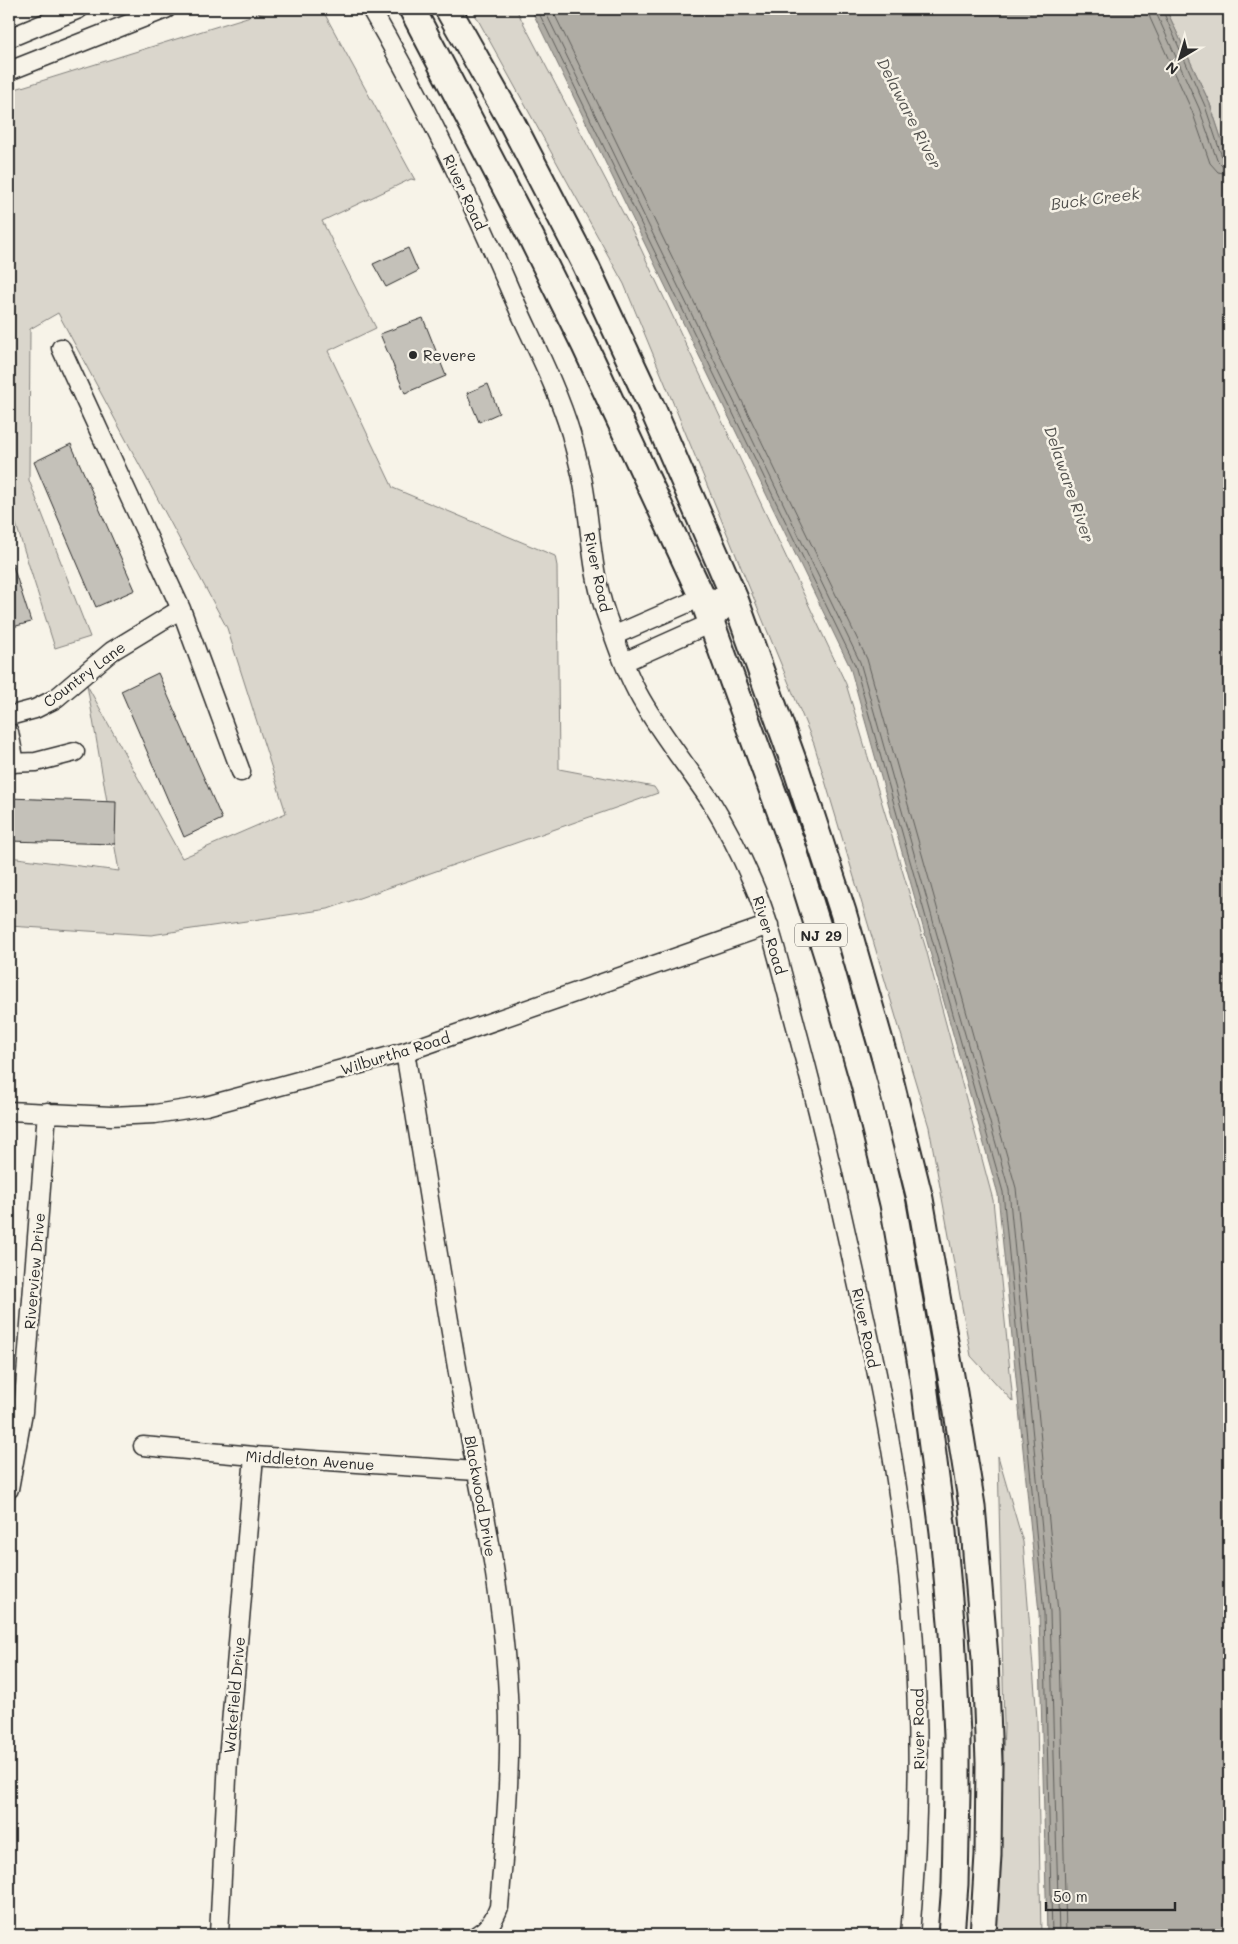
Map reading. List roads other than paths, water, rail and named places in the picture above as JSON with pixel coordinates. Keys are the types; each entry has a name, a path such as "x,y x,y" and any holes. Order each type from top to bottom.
{"highway":[{"name":"NJ 29","path":"412,9 536,246 702,597 793,847 825,948 864,1084 893,1204 931,1431 943,1532 952,1633 957,1793 955,1884 950,1935"},
{"name":"NJ 29","path":"448,9 510,119 584,264 654,412 735,599 797,771 843,912 884,1054 920,1199 972,1506 980,1582 989,1762 988,1855 982,1935"}],"street":[{"path":"9,38 78,9"},
{"path":"9,70 166,9"},
{"name":"River Road","path":"370,9 421,100 458,174 557,394 583,482 595,568 604,611 624,662 638,693 656,724 714,806 733,840 769,925 832,1166 880,1391 897,1486 909,1582 916,1677 919,1773 916,1869 910,1935"},
{"path":"62,348 181,609 241,772"},
{"path":"615,635 702,597 735,599"},
{"path":"624,662 711,623 735,599"},
{"name":"Country Lane","path":"9,716 35,709 55,699 73,686 88,670 112,651 181,609"},
{"path":"9,732 12,763 36,762 75,752"},
{"name":"Wilburtha Road","path":"9,1111 111,1116 155,1114 195,1108 405,1052 769,925"},
{"name":"Blackwood Drive","path":"405,1052 504,1636 509,1747 508,1798 499,1907 494,1919 486,1930 477,1935"},
{"name":"Riverview Drive","path":"9,1489 23,1412 47,1112"},
{"name":"Middleton Avenue","path":"143,1446 254,1456 476,1471"},
{"name":"Wakefield Drive","path":"219,1935 228,1759 254,1456"}],"water":[{"path":"531,9 1166,9 1210,104 1229,162 1229,1935 1047,1935 1039,1613 998,1194 850,667"}],"place":[{"name":"Revere","path":"413,355"}],"water label":[{"name":"Delaware River","path":"910,113"},
{"name":"Buck Creek","path":"1095,198"},
{"name":"Delaware River","path":"1070,484"}]}
